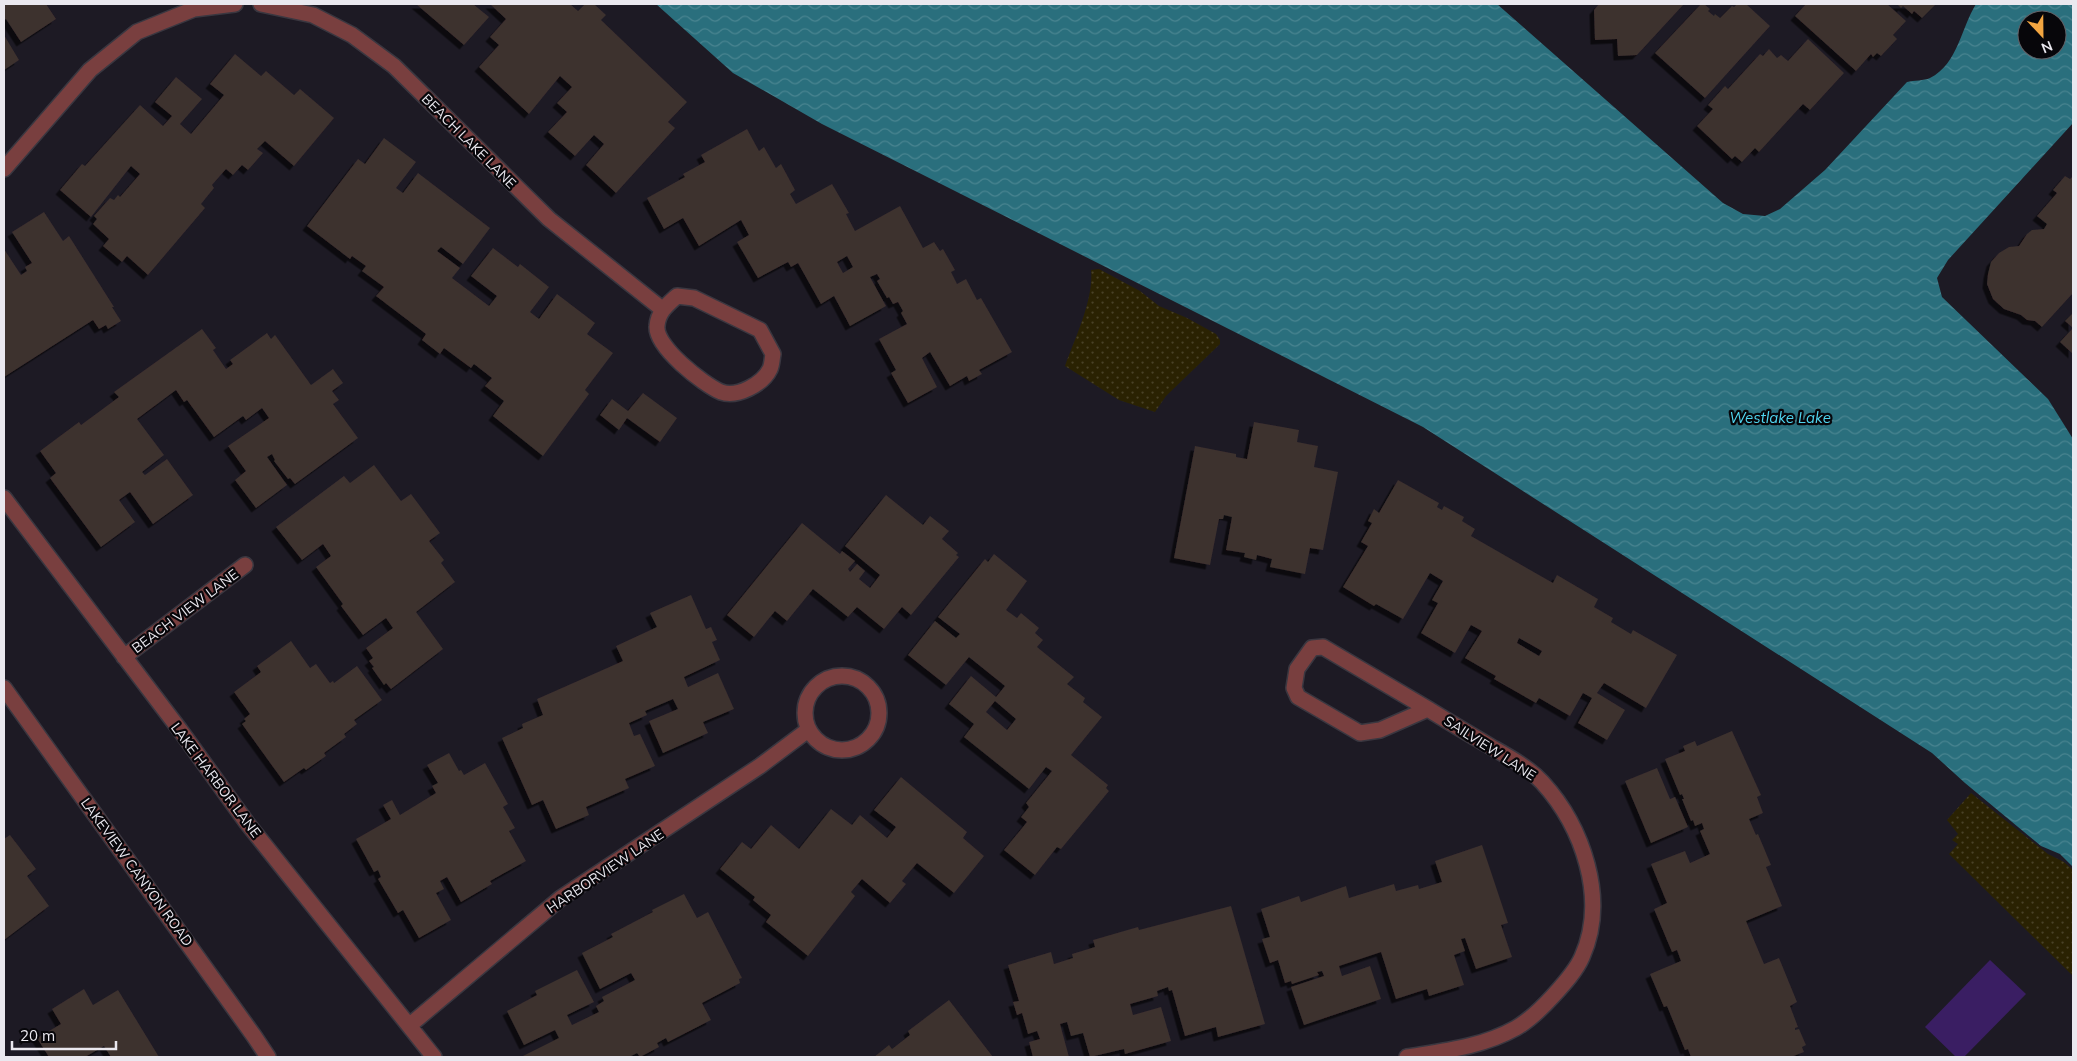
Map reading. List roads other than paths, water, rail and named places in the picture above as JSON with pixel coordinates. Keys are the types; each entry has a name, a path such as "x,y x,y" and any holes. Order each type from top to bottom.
{"street":[{"path":"4,169 90,70 137,32 194,9 235,4"},
{"name":"BEACH LAKE LANE","path":"261,4 313,16 352,35 394,66 549,219 662,309"},
{"path":"677,296 694,298 760,330 768,341 773,354 769,370 756,385 738,393 722,393 687,370 659,339 657,326 662,309 677,296"},
{"name":"LAKE HARBOR LANE","path":"4,498 247,823 434,1057"},
{"name":"BEACH VIEW LANE","path":"124,656 245,564"},
{"name":"SAILVIEW LANE","path":"1407,1057 1480,1044 1516,1028 1540,1009 1561,988 1582,957 1592,921 1592,883 1581,842 1561,806 1541,781 1515,761 1428,709 1323,647 1312,648 1297,670 1294,688 1298,697 1360,733 1380,730 1428,709"},
{"path":"842,676 854,678 865,684 873,693 878,704 879,716 876,728 870,738 860,745 849,750 825,747 808,730 805,718 805,705 810,694 824,681 842,676"},
{"name":"LAKEVIEW CANYON ROAD","path":"4,688 268,1057"},
{"name":"HARBORVIEW LANE","path":"410,1025 561,898 760,766 808,730"}],"water":[{"name":"Westlake Lake","path":"656,4 1497,4 1723,203 1743,214 1765,216 1780,209 1825,170 1907,82 1928,79 1947,64 1958,45 1976,4 2073,4 2073,123 1948,260 1937,278 1942,297 2048,399 2073,439 2073,867 2060,854 2041,846 1932,753 1423,427 822,124 733,73"}]}
